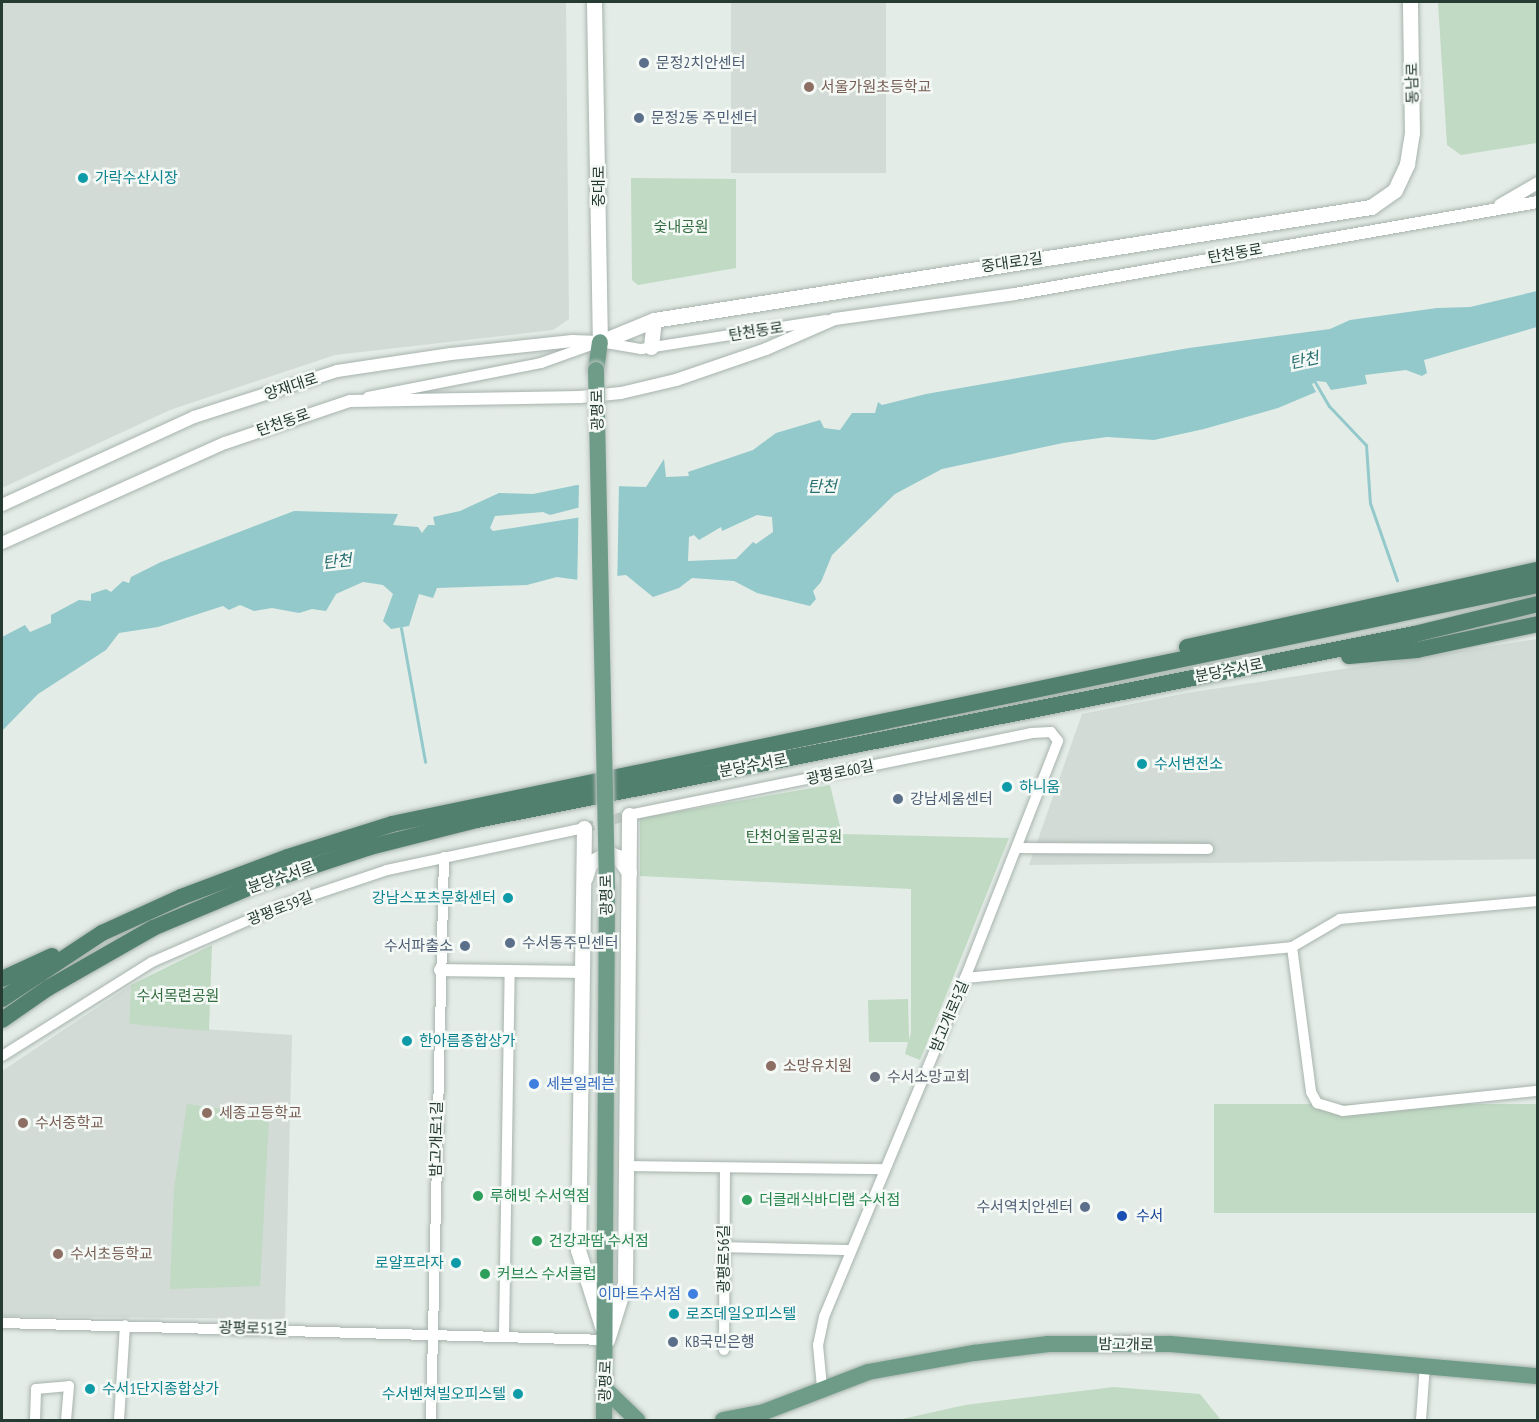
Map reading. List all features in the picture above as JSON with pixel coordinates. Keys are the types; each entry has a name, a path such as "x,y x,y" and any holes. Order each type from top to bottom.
{"highway":[{"path":"1123,669 1246,632 1538,570"},
{"name":"분당수서로","path":"2,999 102,933 181,897 288,856 392,824 1123,669 1411,614 1538,585"},
{"name":"분당수서로","path":"2,1020 48,988 153,928 253,886 370,847 477,820 1273,661 1416,642 1538,604"},
{"path":"1416,642 1538,624"},
{"path":"2,979 102,933"}],"main road":[{"name":"중대로","path":"594,2 600,342 596,370"},
{"name":"동남로","path":"1407,164 1412,133 1410,2"},
{"name":"중대로2길","path":"600,342 654,320 1371,207 1395,190 1407,164"},
{"path":"651,347 654,320"},
{"name":"광평로","path":"596,370 607,888 607,1340 604,1420"},
{"path":"607,1340 625,1283 628,1166 629,815"},
{"path":"584,828 578,1250 607,1340"},
{"path":"582,888 590,863 598,856 618,856 629,872"},
{"name":"밤고개로","path":"723,1420 762,1416 822,1387 912,1363 1048,1344 1170,1344 1425,1364 1538,1376"},
{"path":"605,1389 637,1420"}],"street":[{"path":"1491,210 1538,183"},
{"name":"탄천동로","path":"2,543 225,442 350,401 541,363 600,342 651,347 1015,294 1538,202"},
{"path":"350,401 580,397 621,393 676,380 755,352 835,319"},
{"name":"양재대로","path":"2,505 194,417 337,371 463,352 572,341 600,342"},
{"name":"광평로60길","path":"629,815 1031,733 1052,732"},
{"name":"밤고개로5길","path":"822,1387 818,1345 825,1317 883,1169 965,978 1057,751 1058,741 1052,732"},
{"name":"광평로59길","path":"2,1056 152,962 284,905 387,870 584,828"},
{"path":"1018,848 1208,849"},
{"name":"밤고개로1길","path":"431,1420 431,1332 444,857"},
{"path":"965,978 1292,947 1346,918 1538,901"},
{"path":"1292,947 1311,1092 1317,1103 1344,1111 1538,1091"},
{"path":"440,970 581,972"},
{"path":"504,1334 510,971"},
{"path":"628,1166 883,1169"},
{"name":"광평로56길","path":"724,1350 725,1168"},
{"path":"724,1247 850,1250"},
{"name":"광평로51길","path":"2,1323 504,1334 607,1340"},
{"path":"119,1420 125,1325"},
{"path":"1421,1420 1425,1364"},
{"path":"35,1420 36,1389 69,1386 66,1420"}],"shaded area":[{"path":"2,2 566,2 569,319 553,330 335,355 170,410 2,488"},
{"name":"서울가원초등학교","path":"731,2 886,2 886,173 731,173"},
{"path":"1537,639 1537,859 1029,865 1082,714 1187,693"},
{"path":"131,985 129,1024 292,1035 285,1319 2,1316 2,1071"}],"green space":[{"path":"1438,2 1537,2 1537,143 1461,155 1447,145"},
{"name":"숯내공원","path":"631,178 736,179 736,268 638,285 632,280"},
{"name":"탄천어울림공원","path":"830,785 842,834 1009,838 920,1060 905,1054 908,1042 869,1042 868,1000 908,999 909,1040 911,1033 911,889 640,876 640,818"},
{"name":"수서목련공원","path":"212,945 209,1031 129,1024 131,985"},
{"path":"187,1104 269,1116 260,1286 170,1289 174,1189"},
{"path":"1214,1104 1537,1104 1537,1213 1214,1213"},
{"path":"1114,1387 1200,1394 1221,1420 898,1420 965,1405"}],"water":[{"name":"탄천","path":"1537,291 1537,327 1424,360 1427,373 1422,376 1406,370 1365,375 1367,384 1331,390 1326,382 1317,381 1312,384 1316,392 1278,408 1204,429 1154,440 1107,437 1063,443 942,469 895,494 832,555 821,582 813,591 816,599 810,606 757,593 734,581 692,578 679,588 653,597 626,575 579,580 557,577 527,585 437,588 433,598 419,594 409,626 391,629 383,621 393,594 383,585 363,582 336,594 326,611 312,609 299,613 272,608 254,611 240,605 229,610 223,606 158,627 119,633 106,650 38,694 2,731 2,637 25,625 30,632 51,623 51,615 79,600 91,601 91,594 106,589 111,592 123,581 129,583 131,577 161,562 294,511 398,514 393,525 418,527 422,533 428,525 435,525 433,517 460,511 499,493 533,494 577,485 646,487 664,459 666,477 689,476 688,472 753,450 776,433 820,420 824,428 840,430 852,413 875,413 878,402 882,405 926,394 1189,348 1330,329 1350,320 1437,308 1470,307","holes":["581,507 582,517 493,531 490,528 495,516 543,512 550,515","757,515 772,517 773,532 756,544 753,542 736,559 688,561 689,537 694,535 699,540 721,527 722,531"]}],"pier":[{"path":"579,482 619,483 617,584 577,583"}],"waterway":[{"path":"1315,382 1329,406 1366,445 1370,503 1397,580"},
{"path":"401,628 425,762"}],"tunnel":[{"path":"584,828 629,815"}],"place":[{"name":"문정2치안센터","path":"644,63"},
{"name":"서울가원초등학교","path":"809,87"},
{"name":"문정2동 주민센터","path":"639,118"},
{"name":"가락수산시장","path":"83,178"},
{"name":"수서변전소","path":"1142,764"},
{"name":"하니움","path":"1007,787"},
{"name":"강남세움센터","path":"898,799"},
{"name":"강남스포츠문화센터","path":"508,898"},
{"name":"수서동주민센터","path":"510,943"},
{"name":"수서파출소","path":"465,946"},
{"name":"한아름종합상가","path":"407,1041"},
{"name":"소망유치원","path":"771,1066"},
{"name":"수서소망교회","path":"875,1077"},
{"name":"세븐일레븐","path":"534,1084"},
{"name":"세종고등학교","path":"207,1113"},
{"name":"수서중학교","path":"23,1123"},
{"name":"루해빗 수서역점","path":"478,1196"},
{"name":"더클래식바디랩 수서점","path":"747,1200"},
{"name":"수서역치안센터","path":"1085,1207"},
{"name":"수서","path":"1122,1216"},
{"name":"건강과땀 수서점","path":"537,1241"},
{"name":"수서초등학교","path":"58,1254"},
{"name":"로얄프라자","path":"456,1263"},
{"name":"커브스 수서클럽","path":"485,1274"},
{"name":"이마트수서점","path":"693,1294"},
{"name":"로즈데일오피스텔","path":"674,1314"},
{"name":"KB국민은행","path":"673,1342"},
{"name":"수서1단지종합상가","path":"90,1389"},
{"name":"수서벤쳐빌오피스텔","path":"518,1394"}]}
